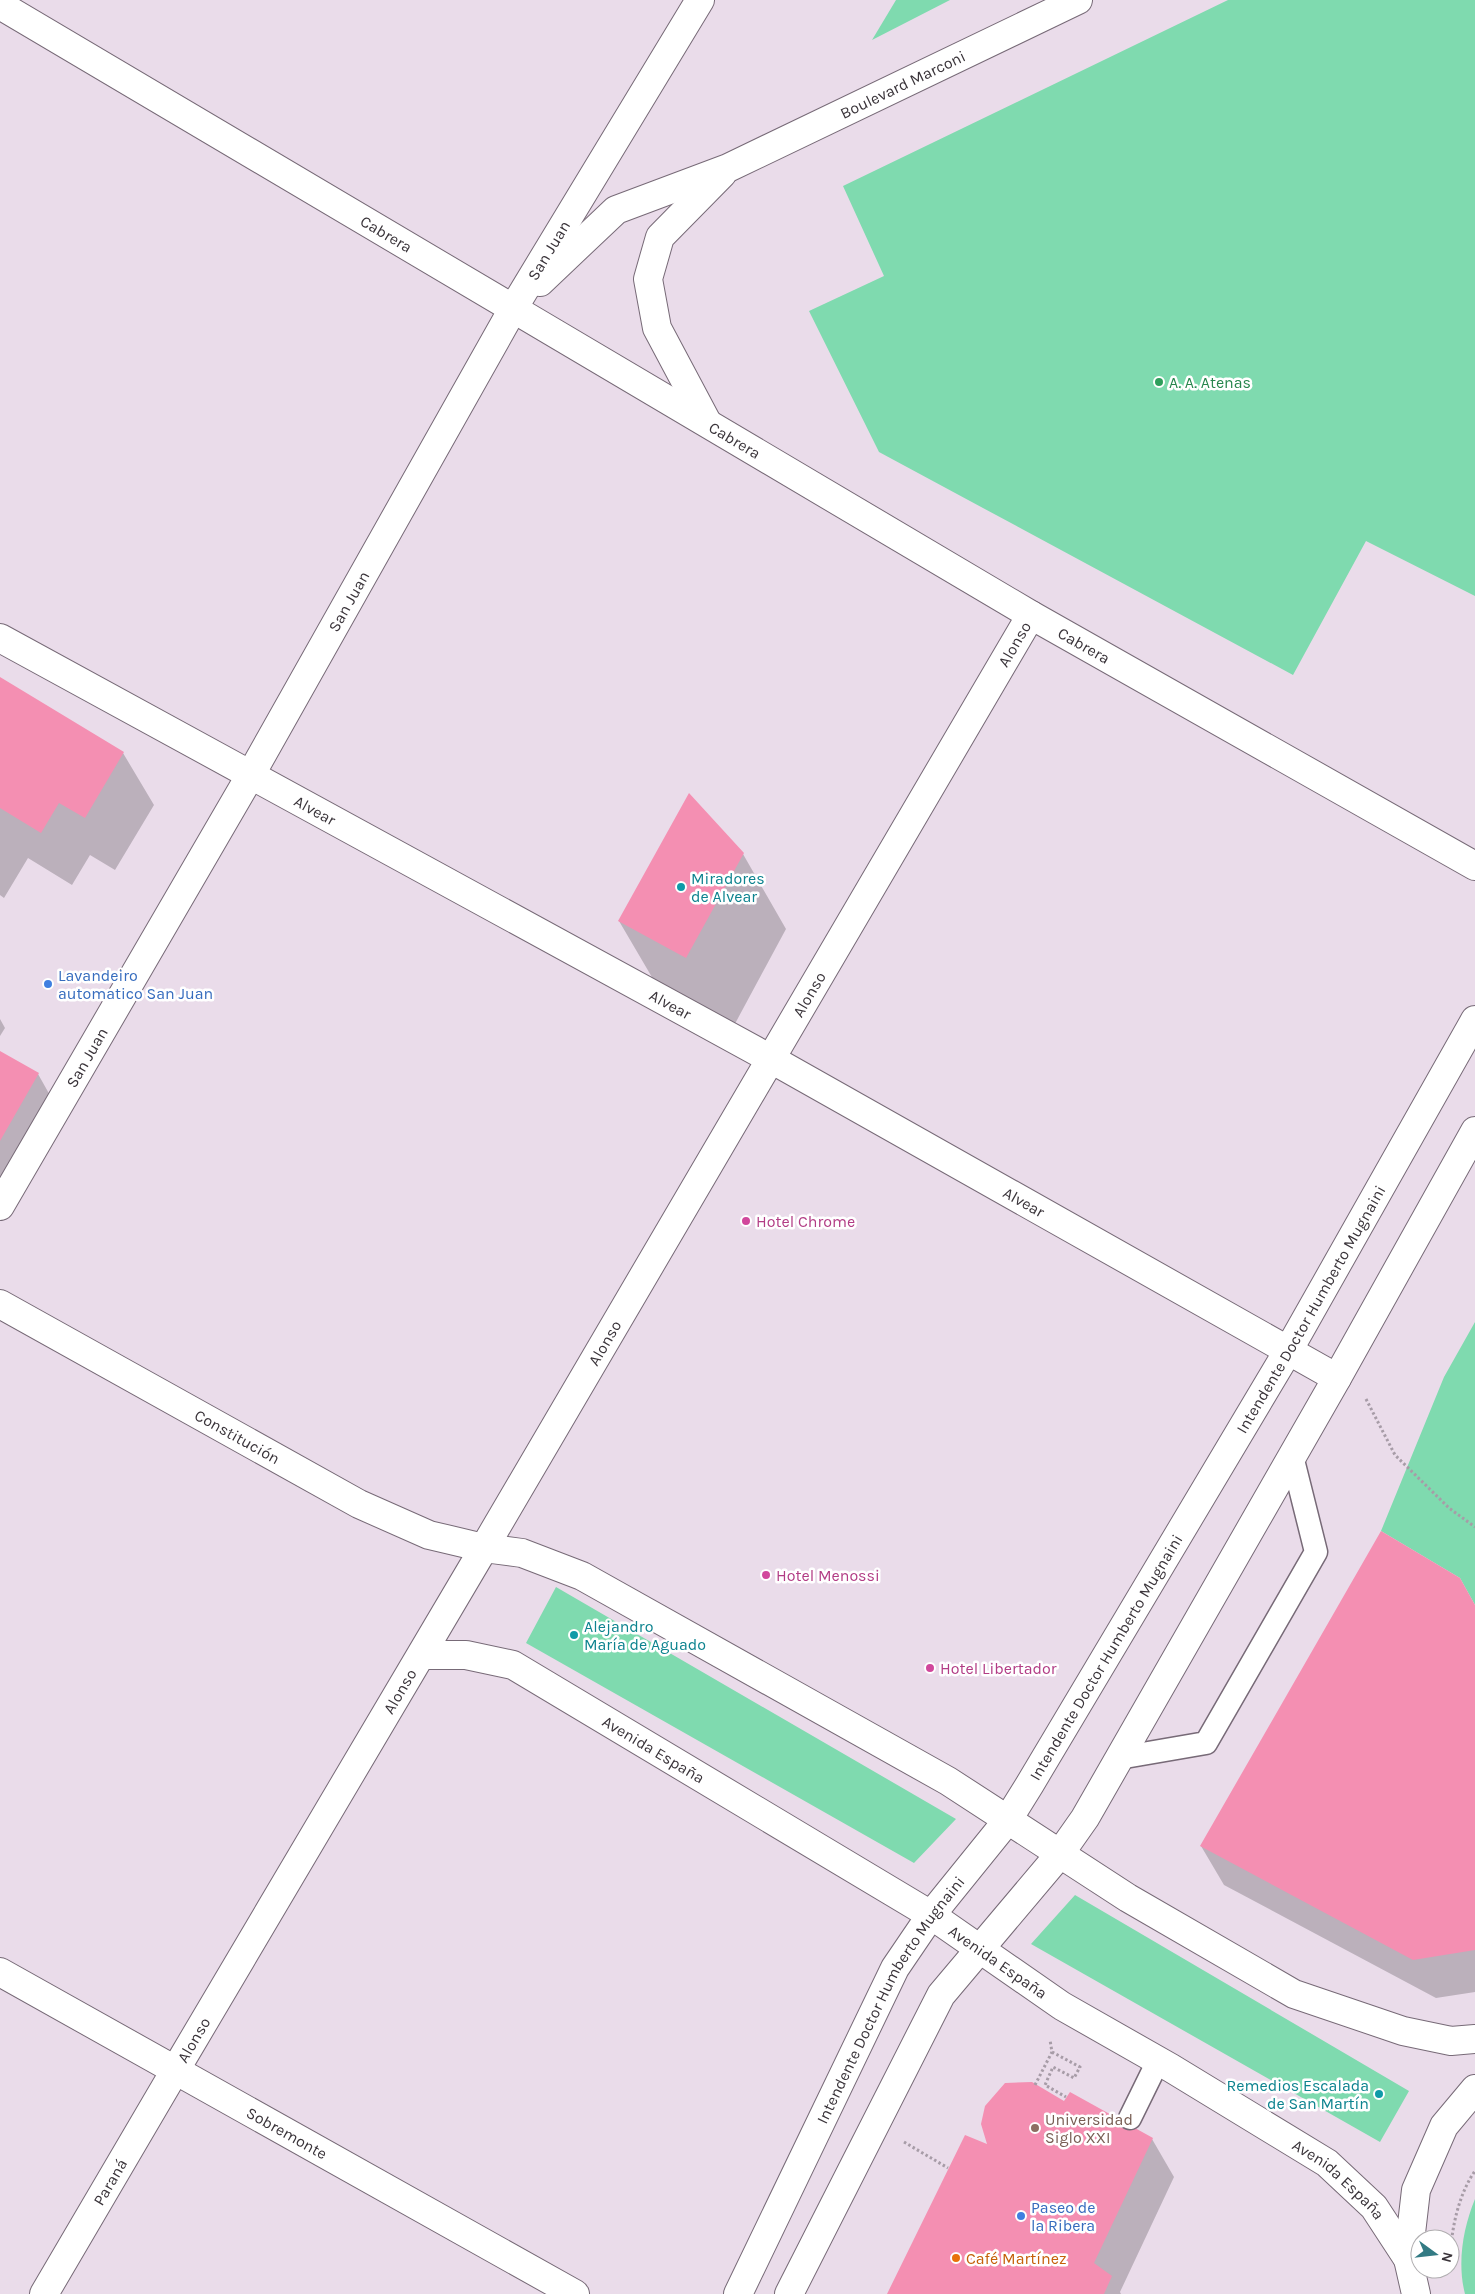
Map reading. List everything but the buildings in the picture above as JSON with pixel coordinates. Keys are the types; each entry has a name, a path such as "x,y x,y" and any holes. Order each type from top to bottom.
{"main road":[{"name":"San Juan","path":"0,1206 250,776 514,308 700,0"},
{"name":"Boulevard Marconi","path":"514,308 616,210 728,168 1078,0"},
{"name":"Cabrera","path":"4,7 1032,615 1475,866"},
{"name":"Boulevard Marconi","path":"707,422 657,328 648,279 660,237 728,168"},
{"name":"Alonso","path":"176,2069 422,1655 1032,615"},
{"name":"Alvear","path":"0,638 771,1059 1337,1378"},
{"name":"Intendente Doctor Humberto Mugnaini","path":"738,2294 895,1968 931,1915 1007,1821 1288,1351 1475,1020"},
{"path":"789,2294 941,1995 1059,1855 1085,1818 1337,1378 1475,1131"},
{"name":"Constitución","path":"0,1304 359,1504 429,1535 484,1548"},
{"path":"484,1548 522,1552 582,1576 948,1781 1059,1855 1128,1898 1294,1994 1403,2031 1451,2041 1475,2039"},
{"name":"Avenida España","path":"422,1655 466,1655 512,1665 931,1915 1062,2006 1158,2060 1328,2163 1374,2207 1408,2259"},
{"name":"Sobremonte","path":"0,1972 575,2294"},
{"name":"Paraná","path":"44,2294 176,2069"},
{"path":"1416,2294 1408,2259 1416,2190 1444,2126 1475,2089"}],"lane":[{"path":"1119,1758 1206,1743 1311,1561 1316,1552 1292,1456"},
{"path":"1130,2118 1158,2060"}],"path":[{"path":"1337,1378 1367,1400 1395,1454 1449,1508 1475,1526"},
{"path":"1035,2085 1052,2052 1049,2032"},
{"path":"1052,2052 1080,2067 1074,2078 1053,2067 1045,2084 1066,2097"},
{"path":"874,2124 948,2168"},
{"path":"1453,2229 1458,2209 1475,2171"}],"green space":[{"path":"896,0 950,0 872,40"},
{"name":"A. A. Atenas","path":"1228,0 1475,0 1475,596 1366,541 1293,675 879,452 809,311 884,276 843,186"},
{"path":"1475,1322 1475,1605 1460,1578 1381,1531 1444,1377"},
{"path":"556,1587 956,1819 914,1863 526,1643"},
{"path":"1075,1895 1409,2091 1380,2142 1031,1944"},
{"path":"1475,2199 1475,2294 1465,2294 1461,2258 1462,2246 1467,2222"}],"place":[{"name":"A. A. Atenas","path":"1159,382"},
{"name":"Miradores de Alvear","path":"681,887"},
{"name":"Lavandeiro automatico San Juan","path":"48,984"},
{"name":"Hotel Chrome","path":"746,1221"},
{"name":"Hotel Menossi","path":"766,1575"},
{"name":"Alejandro María de Aguado","path":"574,1635"},
{"name":"Hotel Libertador","path":"930,1668"},
{"name":"Remedios Escalada de San Martín","path":"1379,2094"},
{"name":"Universidad Siglo XXI","path":"1035,2128"},
{"name":"Paseo de la Ribera","path":"1021,2216"},
{"name":"Café Martínez","path":"956,2258"}]}
